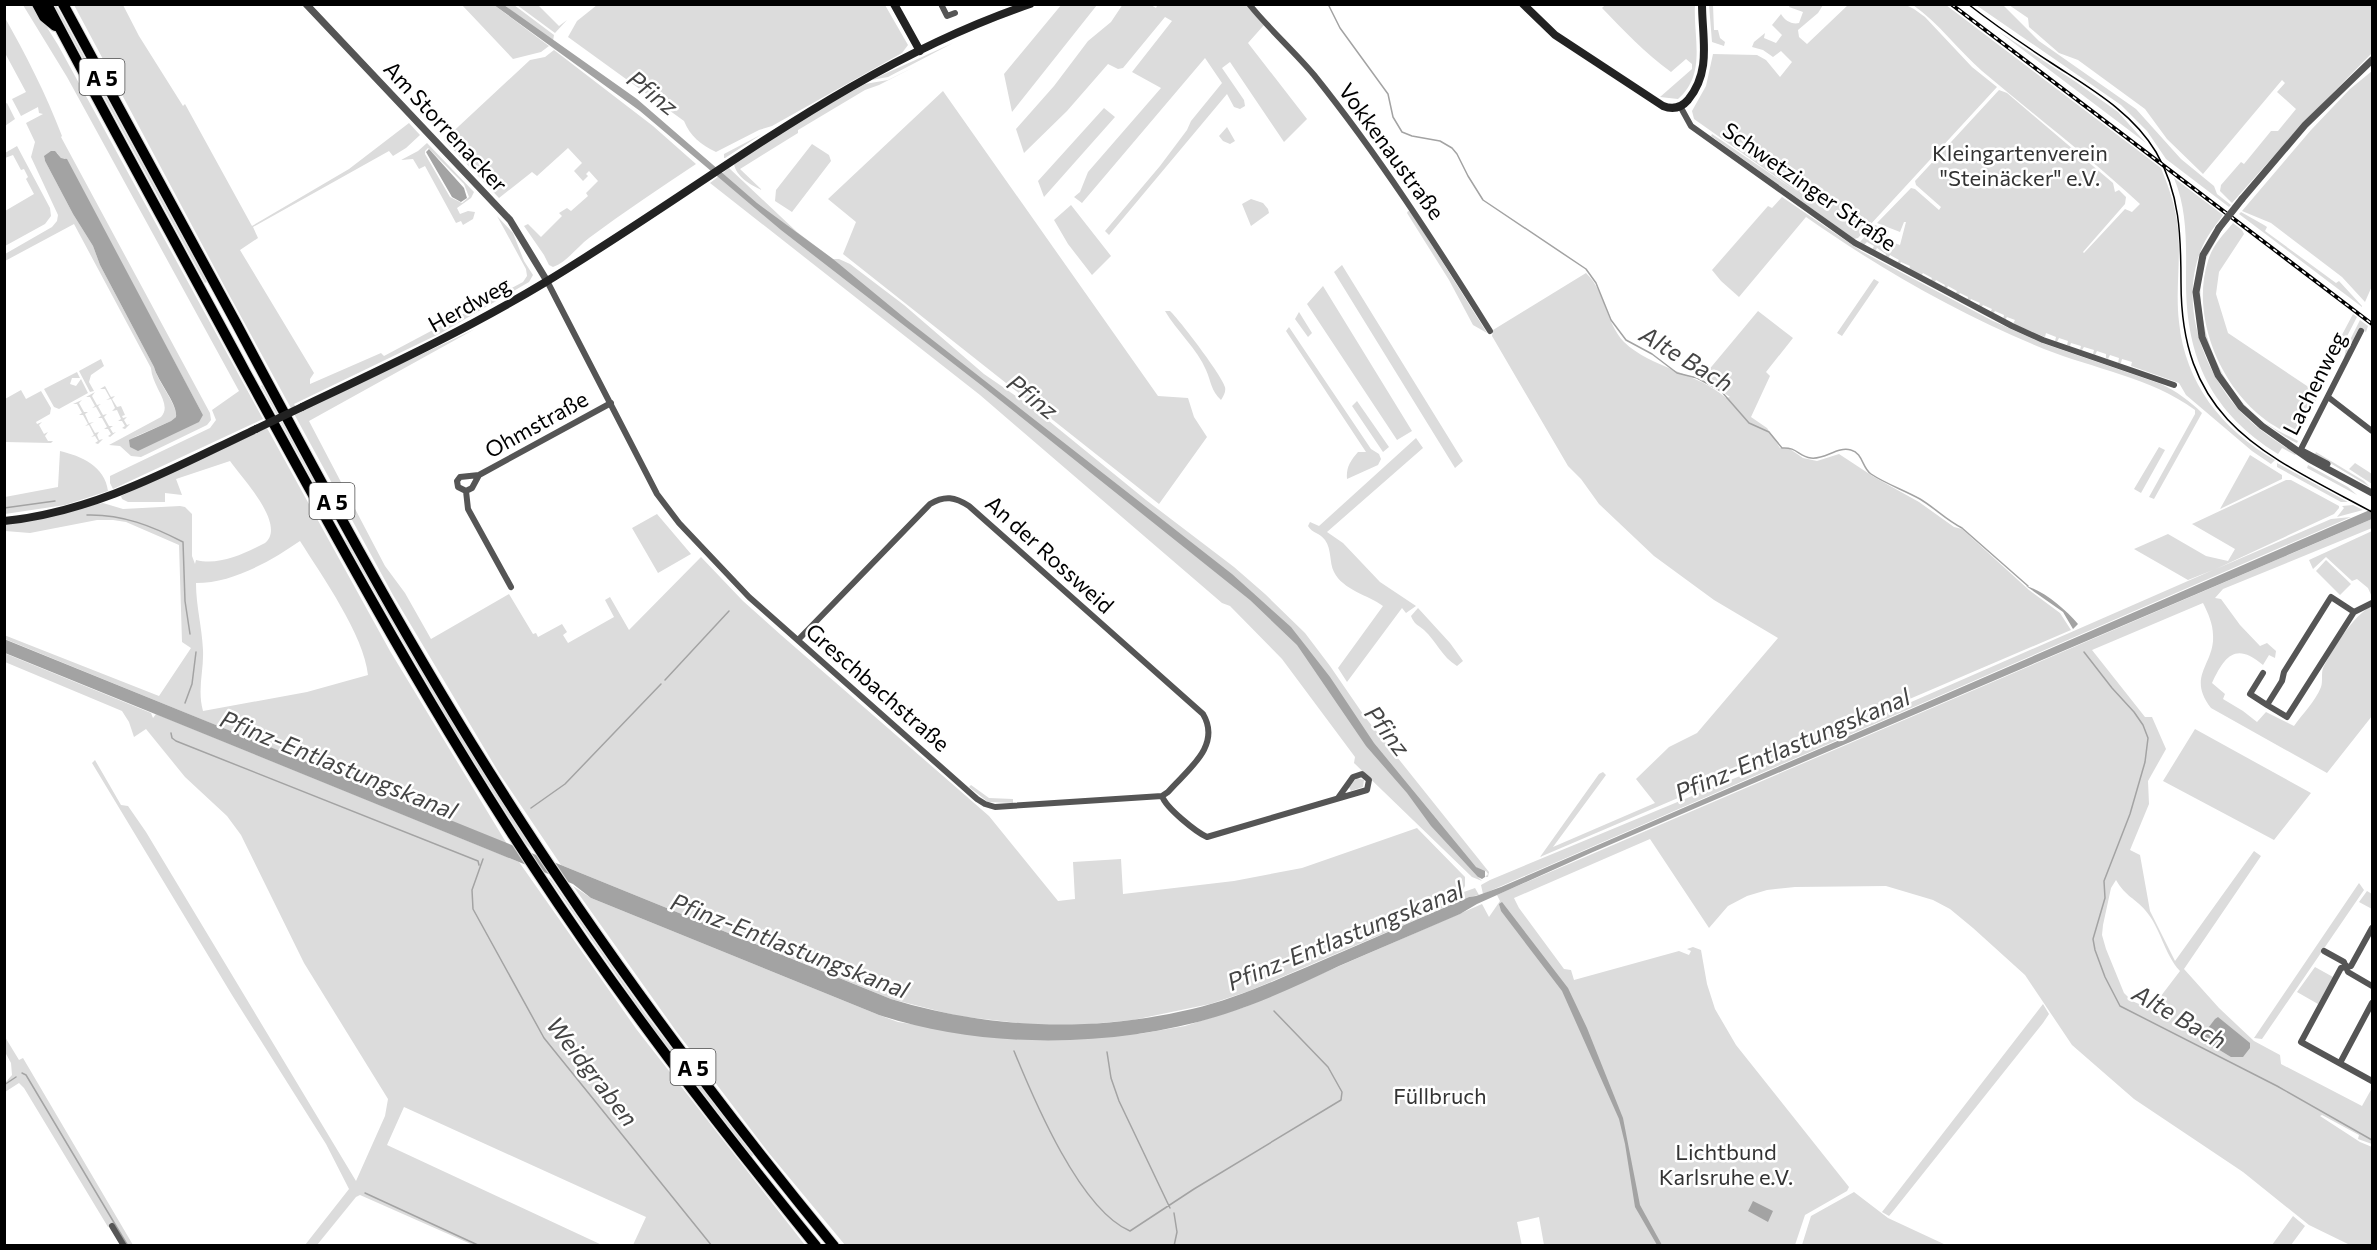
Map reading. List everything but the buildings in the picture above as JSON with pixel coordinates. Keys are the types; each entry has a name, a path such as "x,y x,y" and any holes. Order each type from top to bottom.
{"highway":[{"path":"37,4 44,16 62,32"},
{"name":"A 5","path":"47,4 377,611 437,713 537,872 664,1053 740,1152 816,1245"},
{"name":"A 5","path":"65,7 391,608 479,755 561,882 688,1061 834,1245"}],"main road":[{"path":"894,4 920,51"},
{"name":"Herdweg","path":"4,521 60,512 104,499 302,408 446,338 547,281 815,107 920,51 971,27 1030,4"},
{"path":"1522,4 1555,36 1666,108 1680,106 1693,92 1703,67 1705,49 1702,4"}],"street":[{"name":"Am Storrenacker","path":"306,4 510,220 547,281"},
{"path":"941,4 947,16 955,13"},
{"name":"Vokkenaustraße","path":"1249,4 1313,74 1433,238 1490,331"},
{"path":"2373,60 2298,133 2241,199 2219,228 2203,255 2197,283 2198,319 2208,353 2223,383 2247,413 2272,434 2300,451 2312,455 2373,493"},
{"name":"Schwetzinger Straße","path":"1680,106 1691,126 1842,234 1883,260 1992,317 2043,340 2174,385"},
{"name":"Greschbachstraße","path":"547,281 657,494 668,509 749,597 985,804 995,807 1162,796"},
{"name":"Lachenweg","path":"2300,451 2361,331"},
{"path":"2328,397 2373,431"},
{"name":"Ohmstraße","path":"479,475 472,488 466,491 460,489 457,483 460,477 479,475 610,403"},
{"name":"Ohmstraße","path":"466,491 468,509 511,587"},
{"name":"An der Rossweid","path":"798,640 930,504 945,498 956,499 969,506 1203,714 1210,729 1208,745 1162,796"},
{"path":"2267,705 2282,681 2284,672 2331,597 2354,612"},
{"path":"2263,673 2250,694 2287,717 2354,612 2373,603"},
{"path":"1162,796 1164,802 1176,813 1207,837 1367,790 1369,780 1362,774 1353,777 1338,798"},
{"path":"2373,928 2351,966 2341,968 2301,1042 2373,1081"},
{"path":"2324,951 2344,962 2348,972 2373,986"},
{"path":"2340,1063 2373,1003"},
{"path":"112,1226 124,1245"}],"green space":[{"path":"1062,4 1097,5 1012,112 1004,74"},
{"path":"1123,4 1151,5 1156,8 1158,4 1246,5 1264,25 1248,43 1307,119 1284,142 1230,62 1222,68 1244,100 1245,106 1240,109 1234,107 1227,94 1109,235 1105,231 1160,166 1187,130 1191,121 1222,83 1205,58 1082,203 1074,197 1080,192 1088,172 1161,88 1132,72 1172,21 1165,17 1123,68 1118,69 1108,64 1067,111 1024,153 1016,129 1054,86 1088,41 1111,22"},
{"path":"23,5 33,5 58,45 263,419 113,489 110,476 210,428 216,420 212,410 239,391 67,77"},
{"path":"54,5 56,5 207,282 205,283"},
{"path":"74,5 123,5 139,36 183,106 185,104 252,226 349,169 409,123 420,135 393,156 389,151 253,227 258,238 240,250 314,373 310,384 381,353 384,356 523,282 527,276 526,269 497,216 513,233 524,261 533,275 529,282 441,333 294,404 299,412 475,329 309,421 385,566 405,593 431,639 509,594 533,634 536,633 538,637 562,624 567,632 563,635 568,643 614,617 605,600 610,597 629,630 701,557 743,601 989,816 1058,901 1075,899 1073,862 1121,859 1123,894 1234,881 1302,868 1417,828 1465,877 1465,886 1461,893 1475,888 1479,895 1469,897 1249,991 1210,1004 1133,1020 1081,1025 1034,1025 958,1016 891,999 561,865 499,773 393,595"},
{"path":"462,5 494,5 549,46 541,52 513,59"},
{"path":"504,5 514,5 554,35 553,41"},
{"path":"517,5 538,5 559,26 567,20 555,33"},
{"path":"597,5 885,5 908,45 902,53 772,126 759,130 716,152 697,139 689,131 684,121 568,37 577,21"},
{"path":"1605,5 1695,5 1696,67 1687,89 1678,99 1660,97 1692,69 1692,64 1686,59 1671,72 1618,25 1602,8"},
{"path":"1709,5 1713,5 1714,30 1718,30 1720,38 1725,42 1724,46 1712,42"},
{"path":"1790,5 1823,5 1818,13 1798,30 1799,37 1807,44 1848,5 1906,5 1925,17 1972,67 1997,87 1858,238 1854,239 1711,136 1712,134 1800,194 1694,119 1692,111 1706,86 1713,54 1757,55 1766,60 1780,77 1792,62 1781,51 1773,57 1763,50 1752,47 1754,42 1765,33 1764,38 1776,43 1782,35 1772,25 1781,14 1788,22 1799,23 1803,12 1789,7"},
{"name":"Kleingartenverein \"Steinäcker\" e.V.","path":"1913,5 1946,5 2161,168 2171,194 2177,221 2179,322 2189,365 2209,403 2238,434 2275,460 2271,464 2252,451 2186,395 2179,383 2131,366 2132,362 2122,359 2121,363 2118,363 2119,358 2110,355 2108,359 2106,354 2097,351 2095,355 2094,350 2084,347 2080,350 2081,346 2071,343 2070,346 2067,345 2068,341 2059,338 2057,342 2056,337 2046,333 2045,337 2013,324 2015,320 2007,317 2005,320 2004,315 1995,311 1993,314 1990,313 1992,309 1983,305 1981,308 1978,307 1980,303 1971,299 1967,301 1968,297 1960,293 1958,296 1955,295 1957,291 1948,286 1946,290 1943,289 1945,285 1936,280 1934,284 1930,282 1932,278 1909,270 1910,266 1901,262 1897,264 1899,260 1890,255 1888,259 1885,257 1886,254 1877,248 1875,252 1872,250 1874,246 1867,242 1864,245 1860,242 1875,225 1889,231 1886,240 1900,245 1906,222 1900,232 1877,223 1911,188 1939,210 1941,207 1916,185 1915,181 1999,90 2007,93 2113,183 2115,192 2119,190 2126,197 2125,204 2084,253 2125,209 2132,212 2140,204 1982,71"},
{"path":"1976,5 2003,5 2039,41 2136,109 2181,159 2214,186 2217,194 2231,205 2229,207 2166,159 2147,131 2121,105"},
{"path":"2009,5 2372,5 2372,53 2304,122 2232,203 2220,191 2221,185 2241,162 2244,164 2271,131 2278,131 2296,109 2277,92 2285,83 2282,80 2203,174 2167,139 2145,109 2078,60 2059,53 2029,27 2028,18"},
{"path":"4,16 28,60 61,137 210,413 211,420 207,425 141,457 131,456 120,446 109,445 161,417 165,407 151,368 74,224 5,261 5,254 52,227 58,215 31,157 35,142 26,123 43,114 39,113 38,107 21,116 12,99 26,92 5,53","holes":["57,153 61,158 65,158 203,415 132,438 171,421 176,417 176,412 100,265 93,246 73,214 44,157"]},
{"path":"1998,31 2118,112 2146,143"},
{"path":"953,43 888,77 871,80"},
{"path":"554,50 653,126 696,164 602,228 563,262 553,267 549,265 524,226 528,224 541,237 562,216 559,213 567,208 571,211 588,196 586,193 598,181 589,171 583,181 574,171 582,163 568,148 537,176 532,172 499,198 444,140 530,60 545,57"},
{"path":"918,65 879,85 865,90 798,130 798,133 740,169 762,190 748,183 735,168 734,164 794,124 865,84 888,80"},
{"path":"2372,71 2372,286 2365,302 2342,277 2271,223 2242,211 2311,130 2350,89"},
{"path":"943,91 1158,396 1188,398 1194,417 1207,437 1159,504 843,254 856,222 828,199"},
{"path":"7,103 15,119 5,126 5,104"},
{"path":"1104,108 1115,117 1044,197 1038,181"},
{"path":"1227,127 1235,141 1230,144 1219,136"},
{"path":"762,134 725,158 724,158 724,154"},
{"path":"427,143 474,192 471,198 457,208 460,214 468,211 475,212 473,219 463,225 461,221 456,223 425,166 419,169 413,159 401,160","holes":["428,148 464,184 469,197 462,203 450,197 425,151"]},
{"path":"812,144 829,155 831,161 792,212 775,201 776,190"},
{"path":"17,146 50,208 51,216 45,224 5,246 5,211 34,194 26,179 28,177 24,169 21,170 13,155 5,158 5,153"},
{"path":"729,168 797,232 833,259 850,264 904,305 984,374 1033,408 1265,594 1305,633 1365,717 1489,872 1488,877 1485,877 1488,874 1486,871 1483,872 1476,867 1478,877 1482,881 1472,877 1354,763 1355,757 1282,659 1230,606 1222,603 980,395 710,183"},
{"path":"2174,178 2223,215 2203,245 2195,271 2194,314 2198,336 2206,357 2227,395 2241,412 2295,455 2282,448 2278,454 2255,438 2236,421 2207,382 2191,336 2187,310 2184,216"},
{"path":"1782,197 1861,251 1991,320 2042,343 2161,384 2193,404 2202,413 2154,499 2149,497 2195,414 2195,410 2141,381 2044,349 1981,321 1862,255 1806,217 1739,297 1712,270 1768,206 1772,208"},
{"path":"1251,199 1263,203 1269,213 1251,226 1242,204"},
{"path":"1071,205 1111,256 1092,275 1068,244 1054,220"},
{"path":"1411,212 1487,333 1473,325 1449,280 1407,213"},
{"path":"2241,212 2267,227 2265,231 2336,283 2339,281 2362,307 2239,214"},
{"path":"2233,223 2244,234 2219,272 2216,294 2228,333 2319,394 2297,436 2274,425 2253,409 2235,389 2210,340 2204,313 2203,286 2210,256"},
{"path":"1342,265 1463,461 1455,468 1334,272"},
{"path":"1586,273 1598,289 1613,325 1624,342 1647,358 1702,382 1726,398 1730,397 1702,378 1758,311 1793,338 1766,372 1770,376 1751,417 1767,428 1780,448 1790,449 1803,458 1817,461 1839,454 1919,502 1954,527 1962,529 2029,590 2060,613 2071,630 1540,857 1599,774 1603,772 1606,775 1553,847 1655,803 1636,779 1669,747 1697,733 1778,638 1714,600 1654,556 1599,504 1581,479 1568,466 1492,336 1493,330"},
{"path":"2202,278 2201,306 2210,347 2229,384 2217,366 2206,339 2200,311"},
{"path":"1874,279 1879,282 1842,336 1837,333"},
{"path":"1323,286 1412,431 1397,440 1307,304"},
{"path":"1165,311 1170,311 1175,316 1217,372 1225,387 1221,400 1213,389 1198,355"},
{"path":"1299,312 1312,333 1308,337 1295,319"},
{"path":"2353,314 2357,317 2343,344 2340,357 2335,348"},
{"path":"2360,320 2368,326 2366,332 2362,330 2344,359 2346,348"},
{"path":"1289,327 1371,449 1379,454 1381,459 1378,465 1347,479 1348,468 1353,458 1358,452 1366,452 1286,331"},
{"path":"101,359 104,366 91,375 89,382 94,391 90,392 79,371"},
{"path":"77,372 80,378 72,378 70,384 76,386 81,379 88,393 59,409 54,407 44,389"},
{"path":"262,385 335,520 261,386"},
{"path":"105,386 111,397 115,396 112,399 117,407 121,406 125,415 122,416 123,418 127,417 124,420 127,425 130,424 125,429 122,428 125,426 122,421 118,421 121,419 117,410 112,411 115,408 111,399 106,400 110,398 105,389 100,389"},
{"path":"21,390 26,399 41,391 51,408 50,414 36,422 37,424 42,422 39,425 44,434 48,432 45,436 48,441 53,441 51,443 5,442 5,399"},
{"path":"95,392 92,396 97,405 101,404 98,406 103,415 107,414 104,417 109,426 113,426 110,428 113,433 116,432 110,437 108,429 104,429 107,427 102,418 98,418 101,416 96,407 92,408 95,406 90,397 86,397"},
{"path":"82,400 79,403 84,412 88,412 85,414 89,423 94,422 90,424 95,433 99,432 97,435 99,440 103,439 98,444 95,443 98,441 95,436 91,437 94,435 89,425 85,426 88,424 83,415 79,415 82,413 77,404 73,404"},
{"path":"1357,401 1389,447 1383,452 1352,406"},
{"path":"2270,426 2298,441 2297,443 2285,437"},
{"path":"267,428 390,651 507,844 5,639 4,635 159,696 191,648 182,642 179,545 126,522 113,520 97,520 30,533 5,531 5,523 103,503 123,509 185,507 192,514 192,556 195,564 196,560 214,561 231,558 265,543 270,535 270,525 260,502 230,461 176,479 182,495 165,493 165,502 128,502 121,496","holes":["300,541 351,624 365,659 368,675 307,692 203,711 201,703 203,650 196,583 224,579 251,570"]},
{"path":"1416,438 1423,448 1327,532 1343,543 1380,582 1416,606 1406,613 1402,608 1347,682 1338,668 1383,606 1350,588 1338,578 1332,568 1329,548 1325,540 1308,526 1310,522 1319,526"},
{"path":"2159,447 2165,450 2141,493 2134,489"},
{"path":"60,451 84,459 97,469 106,482 108,491 65,505 5,514 5,497 58,487"},
{"path":"2316,452 2364,481 2370,487 2315,454"},
{"path":"2250,455 2282,475 2282,479 2220,509"},
{"path":"2277,463 2348,502 2341,502 2277,467"},
{"path":"2355,463 2372,474 2372,484 2349,469"},
{"path":"2308,465 2348,487 2357,495 2307,468"},
{"path":"2286,480 2291,480 2339,508 2334,514 2216,569 2331,519 2351,517 1483,894 1481,885 1490,880 1781,759 2213,570 2188,580 2134,549 2168,534 2206,556 2228,561 2235,549 2192,524"},
{"path":"2353,505 2363,510 2337,517 2344,508 2342,506"},
{"path":"657,514 691,554 658,573 632,528"},
{"path":"2372,519 2372,528 2223,589 2215,598 2221,599 2240,625 2260,646 2267,643 2276,651 2275,658 2269,655 2263,665 2245,654 2232,655 2222,665 2212,683 2225,694 2223,699 2257,722 2266,712 2294,726 2312,703 2322,685 2323,668 2338,643 2351,624 2372,606 2372,716 2327,773 2211,708 2201,687 2201,678 2210,654 2213,635 2203,603 2092,650 2145,717 2152,717 2166,749 2148,781 2149,804 2130,850 2140,855 2150,911 2175,961 2254,851 2261,856 2184,969 2219,1008 2254,1041 2280,1055 2281,1064 2362,1106 2372,1088 2372,1144 2358,1139 2359,1135 2320,1116 2360,1142 2372,1147 2372,1245 2350,1245 2309,1225 2243,1172 2134,1099 2072,1045 2025,975 1950,909 1933,900 1886,886 1795,887 1767,890 1747,896 1728,906 1709,928 1650,839 1514,898 1564,969 1571,970 1574,980 1679,951 1689,955 1691,951 1687,949 1693,947 1701,950 1707,984 1715,1009 1736,1045 1849,1187 1847,1191 1805,1215 1795,1245 1544,1245 1539,1217 1517,1222 1522,1246 845,1245 768,1152 676,1031 573,886 591,898 898,1022 1001,1038 1139,1034 1185,1026 1245,1007 1482,904 1489,917 1500,901 1497,895","holes":["2116,880 2150,917 2170,957 2180,971 2151,1009 2132,1001 2124,993 2102,935 2111,888"]},
{"path":"2372,531 2372,597 2368,588 2357,579 2352,581 2326,557 2313,569 2309,560"},
{"path":"345,540 432,689 533,851 525,843 455,732"},
{"path":"2326,560 2351,584 2340,595 2316,571"},
{"path":"1418,608 1463,661 1457,666 1413,621 1411,616"},
{"path":"4,653 151,713 153,718 156,714 519,862 637,1030 805,1245 633,1245 646,1217 404,1107 387,1145 602,1245 473,1245 360,1195 317,1245 305,1245 349,1189 326,1144 232,995 92,763 95,760 121,805 128,806 146,832 356,1181 385,1116 388,1099 304,963 241,835 227,816 185,777 146,729 134,737 122,711 5,662"},
{"path":"2195,729 2311,793 2274,840 2163,781"},
{"path":"1357,778 1364,780 1363,787 1351,791 1349,787"},
{"path":"971,785 989,798 1013,799 1013,803 988,802 969,787"},
{"path":"548,877 644,1012 753,1155 752,1157 652,1027"},
{"path":"2359,883 2364,890 2262,1039 2254,1038"},
{"path":"2367,891 2372,894 2372,909 2359,902"},
{"path":"2315,967 2333,977 2318,1004 2297,992"},
{"path":"2043,1004 2049,1014 2043,1023 1889,1216 1882,1212"},
{"path":"5,1037 19,1060 23,1058 133,1245 126,1245 114,1226 108,1227 24,1088 19,1083 5,1092 5,1083 12,1075 11,1063 5,1052"},
{"path":"1854,1192 1888,1218 1946,1245 1802,1245 1811,1216"},
{"path":"2293,1216 2305,1226 2291,1245 2272,1245"}],"shaded area":[{"path":"494,5 504,5 637,99 757,203 833,259 907,320 1232,574 1291,627 1330,677 1374,743 1476,867 1485,871 1485,877 1482,879 1478,877 1431,826 1407,793 1366,746 1297,645 1250,600 981,385 781,230 640,111"},
{"path":"429,149 464,188 467,198 461,202 452,197 426,152"},
{"path":"51,151 67,159 203,415 199,422 138,451 130,447 129,440 171,421 176,417 176,412 100,265 93,246 45,161 44,156"},
{"path":"2372,509 2372,519 1593,852 1477,904 1460,914 1268,998 1225,1014 1184,1025 1097,1038 1007,1039 920,1026 879,1015 591,898 573,884 5,653 4,639 891,999 966,1017 1003,1022 1078,1024 1116,1022 1192,1009 1250,991 1469,897 1501,887"},
{"path":"2026,586 2054,601 2078,624 2073,629 2063,612"},
{"path":"1502,902 1568,988 1587,1028 1623,1118 1640,1205 1662,1245 1657,1245 1635,1207 1619,1119 1562,991 1501,911 1499,904"},
{"path":"2218,1017 2250,1043 2250,1048 2243,1057 2231,1057 2203,1040 2202,1036"},
{"path":"1753,1201 1773,1211 1768,1222 1748,1211"}],"waterway":[{"name":"Alte Bach","path":"1328,4 1340,28 1388,94 1393,117 1402,132 1440,141 1452,148 1483,200 1586,269 1596,283 1611,320 1626,340 1652,354 1677,373 1697,378 1721,391 1749,423 1769,432 1782,448 1791,449 1811,458 1846,449 1855,452 1871,474 1920,499 1962,528 2028,586"},
{"path":"4,508 55,501"},
{"path":"87,515 100,515 136,522 183,542 185,601 190,634"},
{"name":"Weidgraben","path":"665,680 729,611"},
{"name":"Weidgraben","path":"185,703 192,684 196,652"},
{"name":"Alte Bach","path":"2084,652 2134,712 2148,738 2145,762 2130,814 2104,881 2105,898 2093,939 2105,977 2120,1006 2277,1086 2372,1140"},
{"name":"Weidgraben","path":"531,808 565,784 661,684"},
{"name":"Weidgraben","path":"171,733 172,738 176,741 478,861 479,865"},
{"name":"Weidgraben","path":"483,859 472,890 473,909 544,1038 712,1246"},
{"path":"1014,1051 1046,1124 1077,1178 1111,1219 1130,1231 1194,1189 1341,1100 1342,1092 1328,1067 1274,1011"},
{"path":"1107,1052 1111,1078 1119,1101 1170,1208"},
{"path":"22,1073 26,1075 128,1246"},
{"path":"4,1085 16,1077"},
{"path":"365,1193 480,1246"},
{"path":"1174,1213 1177,1232 1174,1246"}],"tram line":[{"path":"1968,4 2110,102 2135,125 2156,152 2170,183 2178,215 2185,331 2196,370 2213,402 2236,428 2265,451 2372,512"}],"railway":[{"path":"1951,4 2372,324"}],"water label":[{"name":"Pfinz","path":"653,92"},
{"name":"Pfinz","path":"1033,396"},
{"name":"Pfinz","path":"1388,730"},
{"name":"Pfinz-Entlastungskanal","path":"1792,744"},
{"name":"Pfinz-Entlastungskanal","path":"339,764"},
{"name":"Pfinz-Entlastungskanal","path":"1345,935"},
{"name":"Pfinz-Entlastungskanal","path":"790,945"}],"park label":[{"name":"Füllbruch","path":"1440,1095"},
{"name":"Lichtbund Karlsruhe e.V.","path":"1726,1164"}]}
